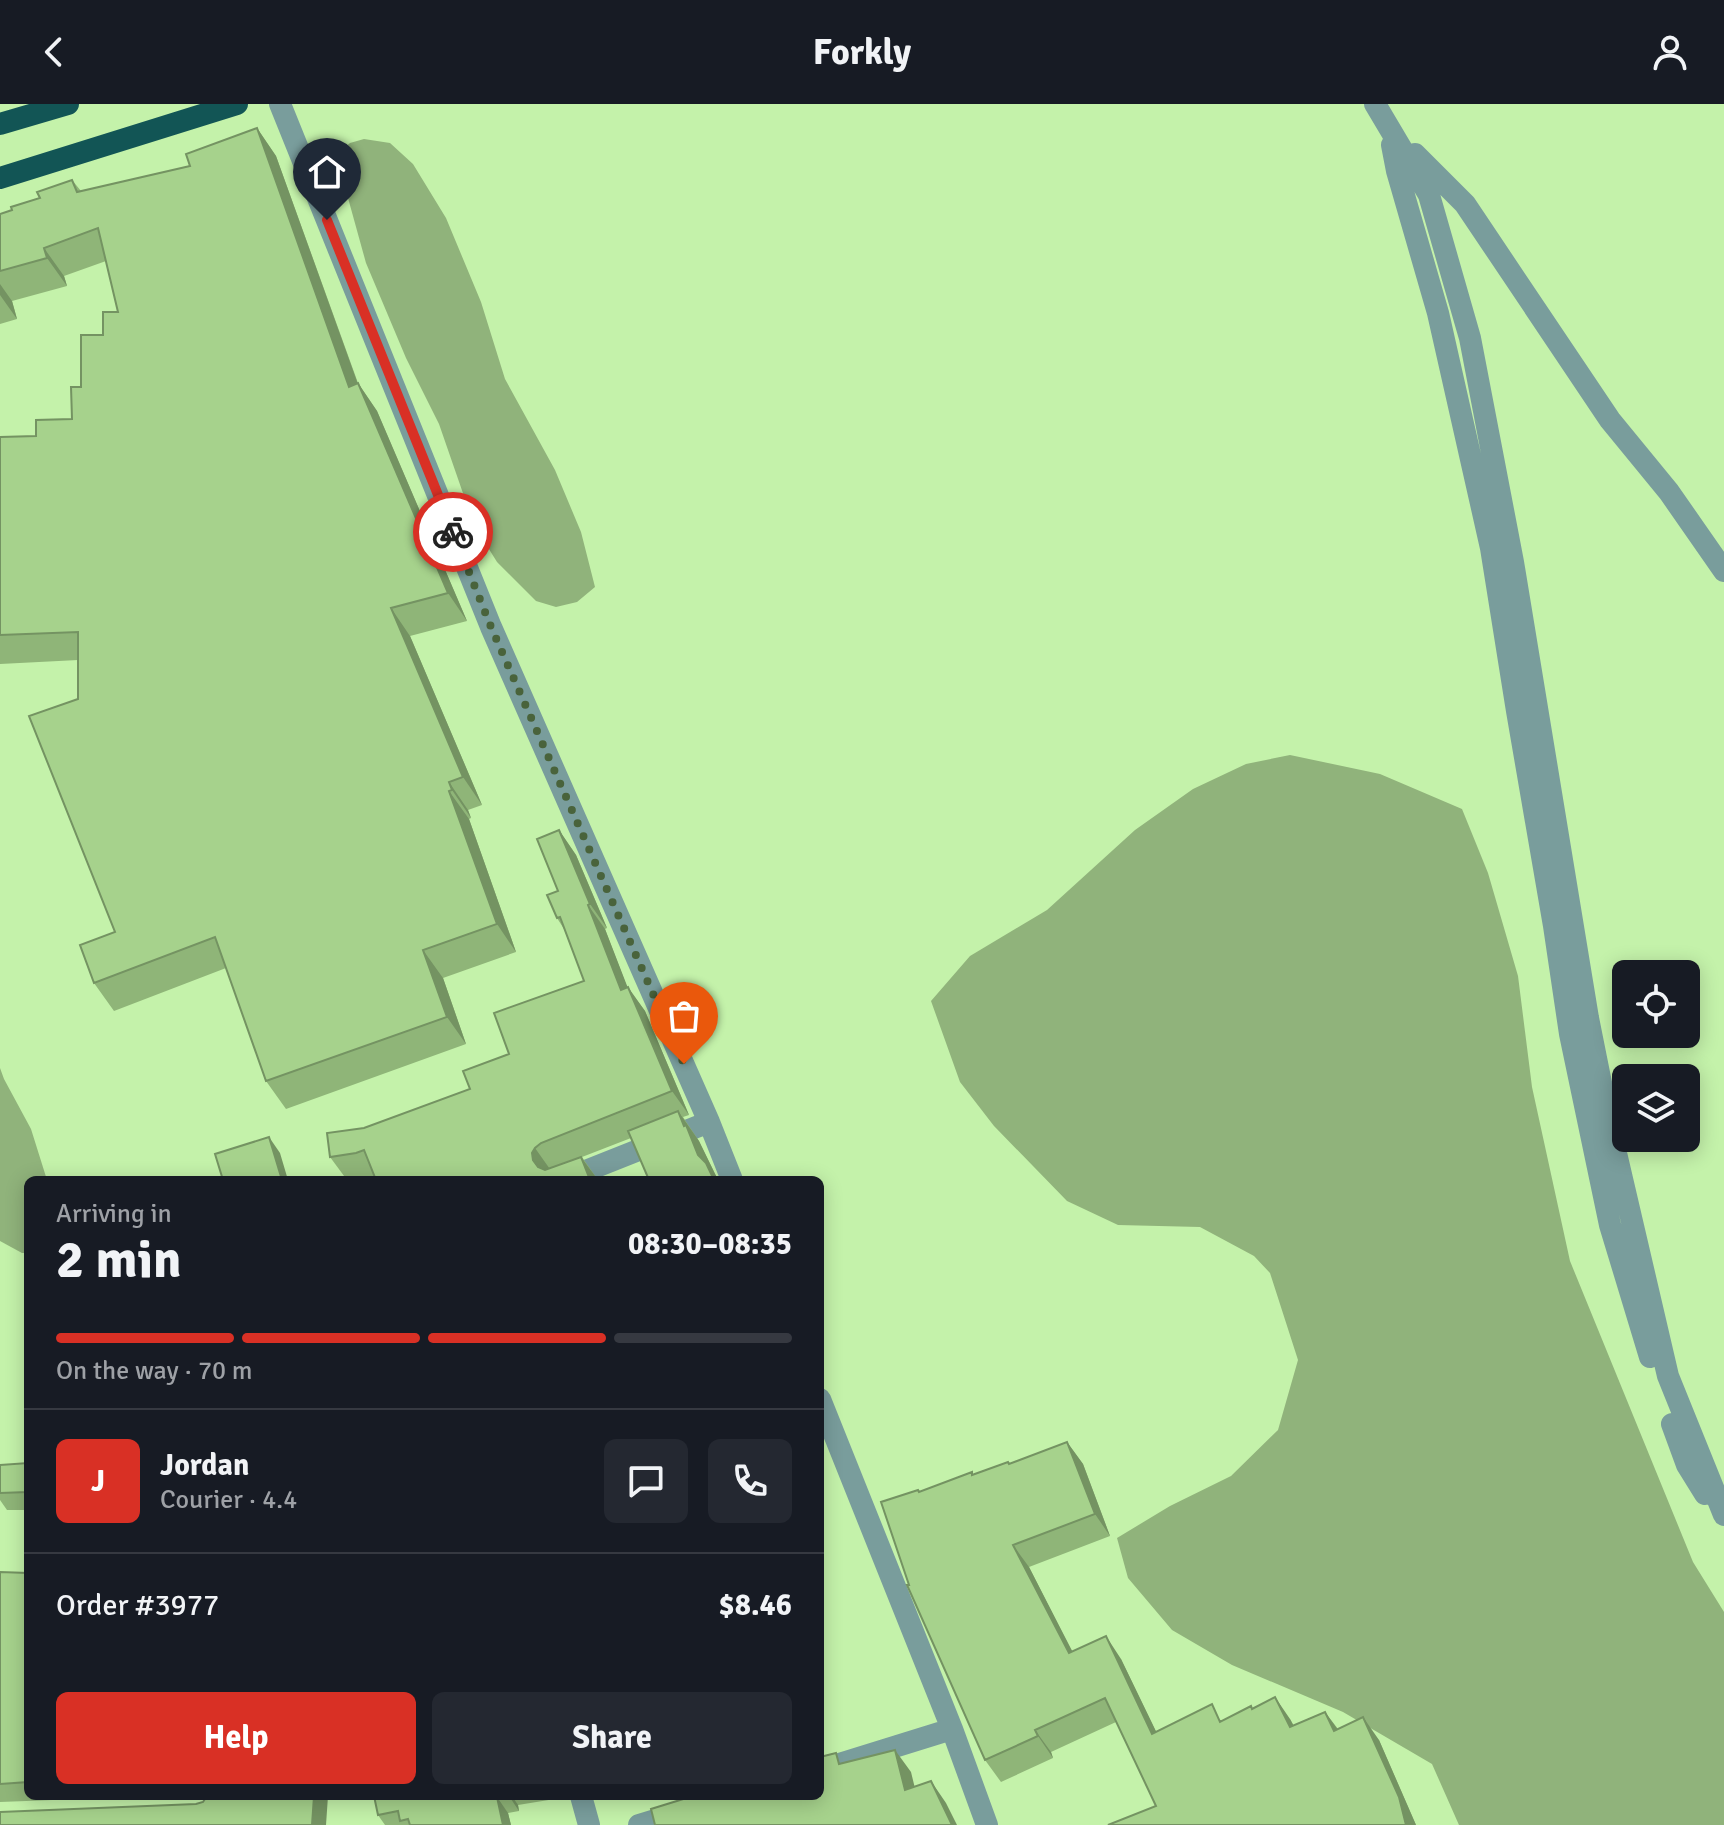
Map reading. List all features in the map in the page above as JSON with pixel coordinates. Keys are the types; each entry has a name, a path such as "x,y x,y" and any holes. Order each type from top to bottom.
{"highway":[{"path":"0,124 68,104"},
{"path":"0,178 237,104"}],"street":[{"path":"280,104 491,627 730,1176"},
{"path":"1375,104 1429,195 1470,338 1513,562 1588,1018 1609,1123 1668,1376 1724,1515"},
{"path":"1389,128 1465,204 1610,420 1669,492 1724,571"},
{"path":"1389,128 1397,171 1438,313 1491,548 1570,1034 1610,1225 1687,1465 1724,1522"},
{"path":"573,1176 709,1122"},
{"path":"824,1409 952,1729 987,1825"},
{"path":"824,1769 952,1729"},
{"path":"582,1800 589,1825"},
{"path":"639,1825 721,1800"}],"shaded area":[{"path":"364,139 390,143 413,164 446,218 481,302 505,379 555,470 581,532 595,587 577,602 556,607 536,601 497,562 474,525 439,424 406,358 366,263 348,198 333,177 332,158 350,143"},
{"path":"1290,755 1380,774 1462,809 1488,873 1518,976 1532,1087 1570,1261 1693,1562 1724,1612 1724,1825 1459,1825 1432,1764 1343,1712 1232,1665 1172,1630 1128,1578 1117,1538 1170,1506 1231,1476 1278,1430 1298,1360 1270,1273 1254,1256 1200,1227 1118,1225 1067,1201 994,1126 960,1082 931,1001 970,956 1047,910 1135,830 1193,789 1246,764"},
{"path":"0,1068 31,1129 46,1176 24,1176 24,1253 0,1241"}],"building":[{"path":"257,128 349,387 358,383 448,593 391,608 463,777 449,782 452,790 449,791 497,924 423,950 447,1017 266,1081 215,937 94,983 80,945 115,932 29,716 78,699 78,632 0,635 0,437 36,436 36,420 72,419 71,387 81,387 81,335 103,335 103,312 118,312 98,228 44,248 47,258 0,271 0,214 12,210 11,207 40,198 37,192 72,180 77,192 190,166 186,154"},
{"path":"559,830 621,990 628,987 672,1091 541,1143 532,1153 538,1167 545,1170 581,1157 588,1176 374,1176 364,1150 330,1157 327,1133 364,1128 470,1089 463,1071 509,1054 494,1013 584,981 560,917 557,918 547,895 558,891 537,839"},
{"path":"678,1111 698,1155 712,1176 647,1176 628,1131"},
{"path":"269,1137 281,1176 222,1176 215,1154"},
{"path":"1067,1442 1095,1514 1013,1545 1069,1653 1106,1636 1152,1734 1212,1704 1220,1722 1275,1697 1290,1727 1325,1712 1334,1731 1363,1717 1399,1797 1406,1825 1108,1825 1156,1806 1105,1698 1035,1730 1038,1736 985,1760 907,1585 881,1502 919,1492 972,1472 972,1475 1009,1464"},
{"path":"24,1463 24,1492 0,1493 0,1465"},
{"path":"0,1572 24,1573 24,1782 0,1784"},
{"path":"895,1750 905,1790 931,1781 952,1825 655,1825 651,1809 680,1800 824,1800 824,1756 836,1753 839,1764"},
{"path":"314,1800 312,1825 0,1825 0,1812"},
{"path":"375,1800 498,1800 503,1825 410,1825 408,1819 400,1821 398,1811 378,1815"}],"way so far":[{"path":"453,532 491,627 684,1064"}],"route":[{"path":"327,220 453,532"}]}
